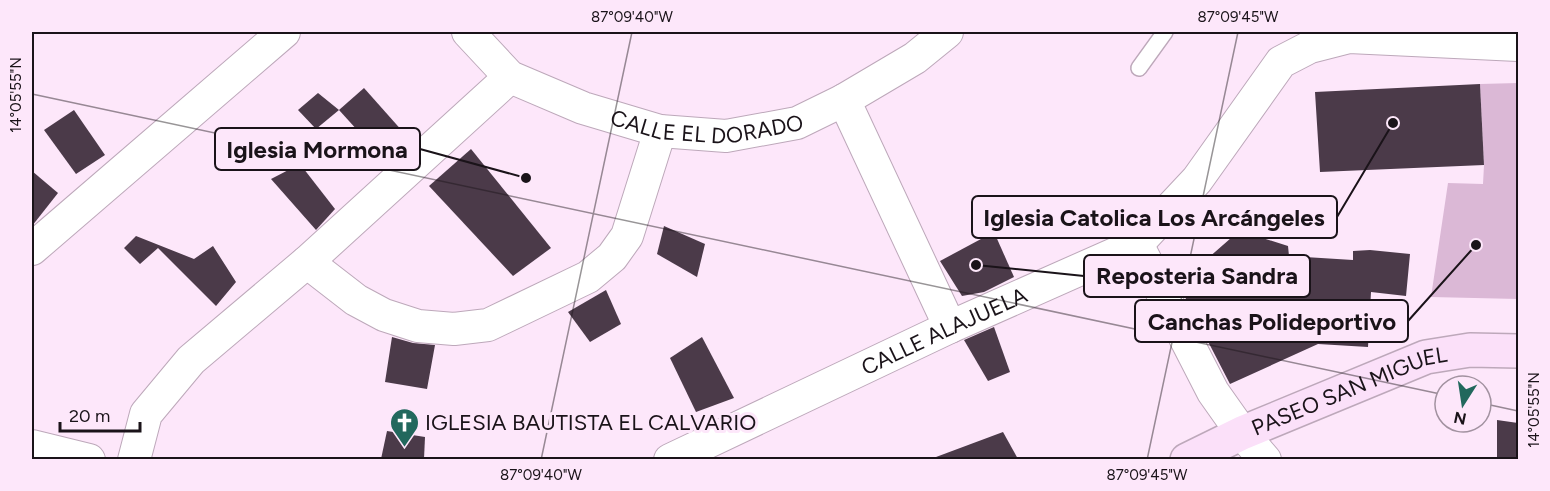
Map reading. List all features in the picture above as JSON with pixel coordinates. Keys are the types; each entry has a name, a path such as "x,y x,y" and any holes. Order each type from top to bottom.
{"street":[{"path":"32,249 284,32"},
{"name":"CALLE EL DORADO","path":"468,32 510,77 583,108 660,130 726,136 797,123 844,100 915,58 947,32"},
{"name":"CALLE ALAJUELA","path":"670,459 950,327 1137,244 1197,180 1281,62 1310,47 1346,34 1518,45"},
{"path":"134,459 146,414 191,360 307,262 510,77"},
{"path":"844,100 950,327"},
{"path":"307,262 356,300 384,315 418,326 454,329 488,325 588,277 612,257 627,236 660,130"},
{"path":"1137,244 1213,392 1242,433 1265,459"},
{"name":"PASEO SAN MIGUEL","path":"1186,459 1242,433 1426,357 1470,350 1518,351"},
{"path":"32,446 89,459"}],"lane":[{"path":"1138,68 1165,32"}],"shaded area":[{"path":"1518,83 1518,299 1431,297 1448,183 1483,184 1480,84"}],"building":[{"path":"1480,84 1484,165 1320,172 1315,92"},
{"path":"364,88 412,142 388,164 339,110"},
{"path":"318,93 339,110 316,129 298,110"},
{"path":"74,110 105,155 76,174 44,130"},
{"path":"471,149 551,248 513,276 429,186"},
{"path":"300,164 335,209 316,230 271,179"},
{"path":"32,171 58,193 32,226"},
{"path":"664,226 705,244 697,277 657,254"},
{"path":"994,232 1014,277 984,292 962,296 940,261"},
{"path":"1253,235 1288,246 1289,256 1353,260 1353,251 1370,250 1410,254 1406,296 1371,292 1368,347 1318,344 1230,384 1170,268 1207,259 1231,238"},
{"path":"136,236 194,259 213,246 236,282 216,306 158,248 140,264 124,248"},
{"path":"606,290 621,324 590,342 568,312"},
{"path":"994,327 1010,372 988,381 964,340"},
{"path":"392,337 413,343 435,345 427,389 385,382"},
{"path":"702,337 734,398 696,412 670,358"},
{"path":"1497,420 1518,423 1518,459 1497,459"},
{"name":"IGLESIA BAUTISTA EL CALVARIO","path":"387,431 425,437 424,459 381,459"},
{"path":"1003,432 1018,459 936,459 936,457"}],"place":[{"name":"Iglesia Catolica Los Arcángeles","path":"1393,123"},
{"name":"Iglesia Mormona","path":"526,178"},
{"name":"Canchas Polideportivo","path":"1476,245"},
{"name":"Reposteria Sandra","path":"976,265"},
{"name":"IGLESIA BAUTISTA EL CALVARIO","path":"404,448"}]}
